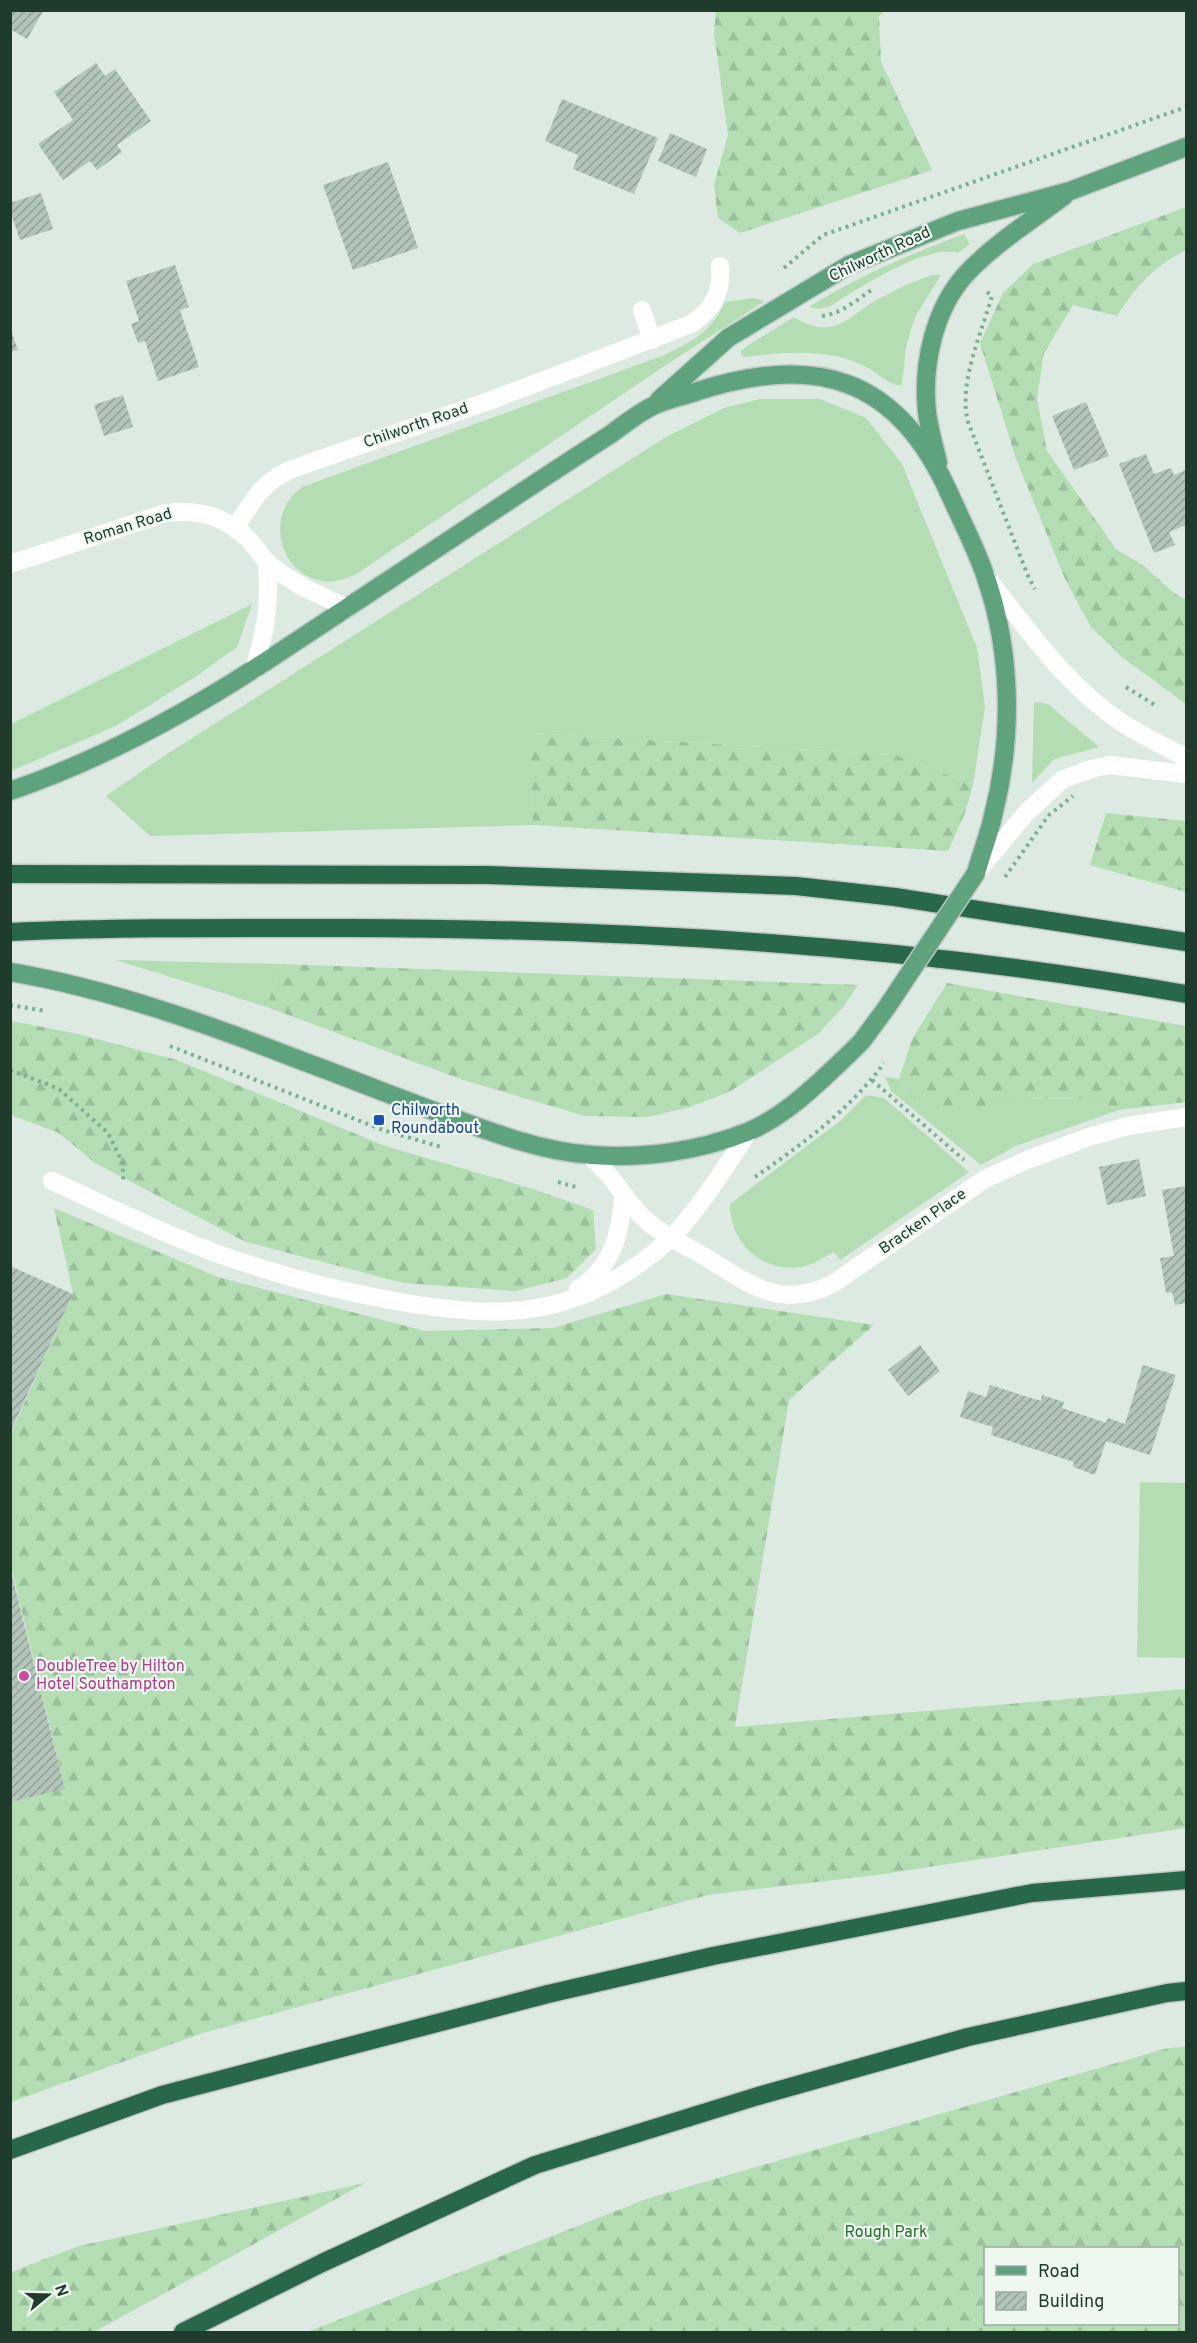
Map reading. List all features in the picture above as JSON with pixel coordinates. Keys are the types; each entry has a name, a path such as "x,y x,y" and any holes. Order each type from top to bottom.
{"highway":[{"path":"10,874 488,875 796,886 895,897 1186,942"},
{"path":"10,932 232,928 616,933 858,949 1049,972 1186,994"},
{"path":"10,2150 162,2095 548,1994 713,1956 1032,1893 1186,1880"},
{"path":"183,2332 322,2263 536,2166 758,2096 968,2037 1167,1993 1186,1991"}],"main road":[{"name":"Chilworth Road","path":"654,406 728,338 849,266 958,220 1070,192 1186,147"},
{"name":"Chilworth Road","path":"940,472 927,412 926,386 930,353 942,312 966,274 1012,235 1070,192"},
{"path":"10,792 89,761 137,739 254,670 654,406 743,378 811,374 843,381 871,394 896,414 916,437 940,472 986,577 1001,637 1006,670 1007,735 993,816 976,873 887,1007 848,1056 804,1096 749,1131 697,1148 625,1156 590,1155 533,1145 478,1127 166,1012 95,991 10,972"}],"street":[{"name":"Chilworth Road","path":"236,527 264,485 284,472 489,401 691,324 712,307 720,288 720,266"},
{"path":"642,310 652,340"},
{"name":"Roman Road","path":"10,564 166,513 183,511 200,513 218,517 236,527 267,562 313,592 348,608"},
{"path":"254,670 266,627 269,596 267,562"},
{"path":"986,577 1055,666 1090,698 1122,723 1186,758"},
{"path":"976,873 1046,793 1064,779 1110,765 1186,774"},
{"name":"Bracken Place","path":"590,1155 645,1220 670,1239 693,1250 752,1287 792,1294 821,1290 834,1283 985,1179 1027,1160 1089,1137 1128,1126 1186,1117"},
{"path":"52,1181 122,1213 246,1264 336,1290 442,1309 477,1312 526,1310 570,1300 609,1282 670,1239 692,1215 749,1131"},
{"path":"547,1305 568,1296 583,1286 598,1273 609,1258 622,1222 623,1196"}],"path":[{"path":"980,286 992,296 965,390 964,407 1028,576 1038,596"},
{"path":"816,317 830,315 876,287"},
{"path":"1118,682 1163,711"},
{"path":"10,1005 56,1013"},
{"path":"167,1045 382,1130 448,1149"},
{"path":"750,1180 820,1128 872,1080 887,1059"},
{"path":"10,1070 59,1089 108,1133 123,1164 122,1213"},
{"path":"872,1080 985,1179"},
{"path":"547,1179 580,1189"}],"green space":[{"path":"716,10 884,11 879,16 881,62 932,170 740,233 718,218 714,185 728,135 714,33"},
{"path":"1186,207 1186,250 1155,270 1132,295 1117,316 1073,305 1044,353 1037,399 1047,451 1116,549 1144,566 1174,593 1186,600 1186,704 1122,657 1091,627 1066,581 1016,459 980,343 1003,293 1033,264"},
{"path":"964,234 970,244 958,253 944,252 911,261 829,307 818,309 809,307 885,266"},
{"path":"933,275 941,275 915,317 906,347 902,385 888,382 870,369 856,363 827,355 792,353 745,357 741,355 741,351 747,346 794,317 813,326 834,326 848,320 893,291"},
{"path":"753,298 765,301 355,575 336,581 323,581 307,576 295,567 286,555 281,541 280,526 283,512 290,498 302,487 662,356 691,341 706,329 725,302"},
{"path":"760,399 820,399 866,418 902,464 977,648 985,707 973,785 896,755 532,733 533,825 150,836 106,796 167,754 666,437 724,408"},
{"path":"252,604 237,647 195,677 116,726 11,771 11,724"},
{"path":"1034,702 1048,704 1099,747 1054,759 1032,783"},
{"path":"531,733 896,755 973,785 965,813 948,851 533,825"},
{"path":"1106,813 1186,821 1186,892 1090,865"},
{"path":"116,960 281,964 267,1007"},
{"path":"281,964 858,985 844,1006 818,1034 729,1092 687,1108 647,1117 585,1116 463,1080 267,1007"},
{"path":"947,983 1186,1026 1186,1102 1119,1110 1089,1099 1008,1098 982,1109 949,1110 923,1103 906,1092 899,1079 912,1039"},
{"path":"11,1021 74,1033 177,1060 385,1146 533,1189 593,1210 596,1249 567,1278 515,1291 404,1283 246,1242 95,1163 59,1133 11,1115"},
{"path":"885,1077 899,1079 906,1092 982,1109 1008,1098 1089,1099 1119,1110 1016,1146 981,1165 891,1091"},
{"path":"866,1095 884,1098 969,1172 840,1260 834,1252 800,1267 772,1265 760,1259 750,1252 735,1231 730,1204 840,1121"},
{"path":"54,1208 218,1277 425,1331 553,1328 666,1294 874,1325 789,1400 735,1727 1186,1689 1186,1828 876,1875 708,1895 203,2033 11,2102 10,1802 65,1788 10,1563 11,1433 73,1294"},
{"path":"1140,1482 1186,1483 1186,1658 1137,1657"},
{"name":"Rough Park","path":"1186,2047 1186,2332 307,2332 649,2198 1168,2048"},
{"path":"365,2183 94,2332 11,2332 11,2272 79,2246"}],"building":[{"path":"10,10 44,10 27,39 10,29"},
{"path":"96,63 105,76 115,69 151,121 117,145 122,152 97,170 90,161 63,180 38,144 73,120 54,92"},
{"path":"562,99 658,138 634,194 573,169 578,155 545,141"},
{"path":"670,133 707,149 696,177 658,161"},
{"path":"388,162 418,248 353,270 323,185"},
{"path":"41,193 53,229 20,240 10,211 10,203"},
{"path":"175,265 189,307 180,310 199,367 158,381 145,341 138,343 131,324 139,321 126,281"},
{"path":"10,328 18,350 10,352"},
{"path":"123,395 133,427 104,436 94,405"},
{"path":"1086,402 1109,456 1074,470 1052,416"},
{"path":"1146,454 1154,474 1171,468 1174,475 1186,470 1186,525 1169,532 1175,545 1154,553 1119,464"},
{"path":"1139,1159 1146,1196 1107,1205 1099,1167"},
{"path":"1186,1186 1186,1303 1175,1305 1172,1292 1166,1293 1160,1258 1174,1256 1162,1190"},
{"path":"10,1266 73,1294 10,1433"},
{"path":"920,1345 940,1371 908,1396 888,1370"},
{"path":"1143,1365 1176,1375 1150,1455 1106,1441 1095,1475 1073,1467 1074,1462 991,1435 993,1427 960,1417 968,1391 986,1397 990,1385 1041,1401 1042,1395 1064,1402 1062,1408 1106,1423 1108,1418 1125,1424"},
{"name":"DoubleTree by Hilton Hotel Southampton","path":"10,1567 65,1789 10,1802"}],"place":[{"name":"Chilworth Roundabout","path":"379,1120"},
{"name":"DoubleTree by Hilton Hotel Southampton","path":"24,1676"}]}
